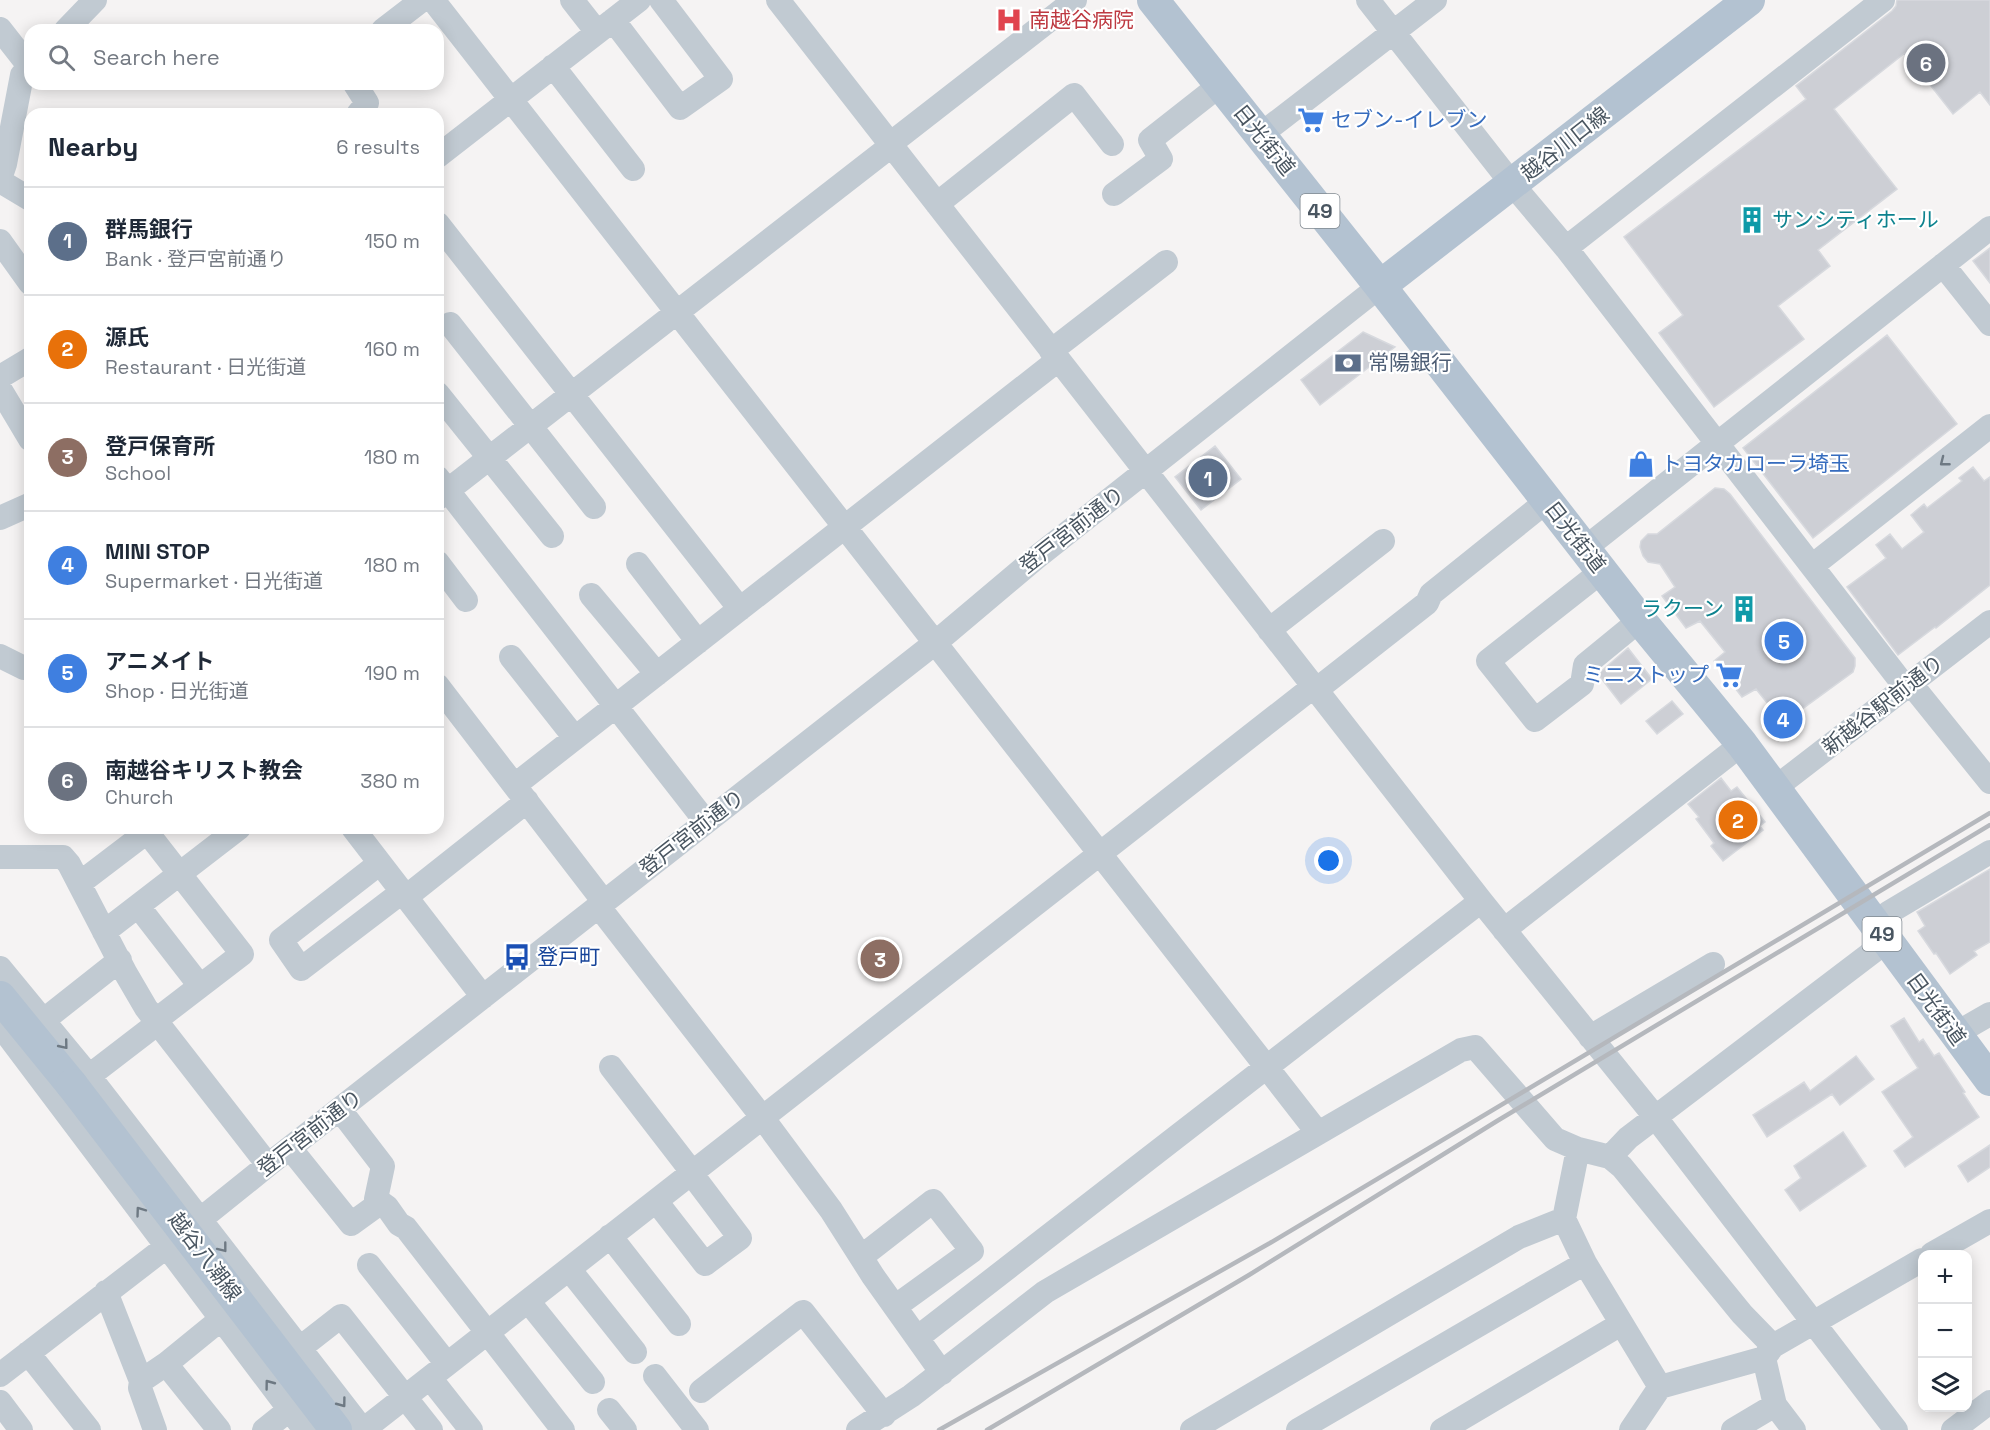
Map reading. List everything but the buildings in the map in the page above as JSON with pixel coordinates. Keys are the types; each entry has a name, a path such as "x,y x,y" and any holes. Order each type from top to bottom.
{"main road":[{"name":"日光街道","path":"1153,0 1380,286 1640,620 1888,927 1955,1034 1990,1080"},
{"name":"越谷川口線","path":"1380,286 1749,0"},
{"name":"越谷八潮線","path":"0,997 80,1081 336,1430"}],"street":[{"path":"72,24 95,0"},
{"path":"391,24 422,0"},
{"path":"433,0 1318,1133"},
{"path":"572,0 605,26 680,108 721,79 661,0"},
{"path":"778,0 1481,902 1656,1118 1896,1430"},
{"path":"444,487 489,459 1075,0"},
{"path":"1368,0 1566,248 1812,566 1909,686 1990,781"},
{"path":"1260,135 1435,0"},
{"path":"1566,248 1883,0"},
{"path":"444,151 637,1"},
{"path":"0,29 24,59"},
{"path":"553,66 633,169"},
{"path":"24,73 0,180 24,195"},
{"path":"1114,194 1161,159 1150,140 1220,85"},
{"path":"359,90 367,104 363,108"},
{"path":"937,204 1074,95 1112,144"},
{"path":"1640,620 1585,665 1582,684 1534,720 1488,661 1718,444 1990,228"},
{"path":"444,232 740,609"},
{"path":"0,241 24,275"},
{"path":"380,863 281,940 301,969 404,894 521,793 575,738 844,527 1166,262"},
{"path":"1943,265 1990,324"},
{"name":"登戸宮前通り","path":"0,1375 201,1220 268,1165 935,643 1003,585 1380,286"},
{"path":"450,324 594,507"},
{"path":"0,377 24,363"},
{"path":"0,389 24,429"},
{"path":"444,401 552,536"},
{"path":"1812,566 1990,426"},
{"path":"444,493 706,822"},
{"path":"0,968 44,1020 80,1081 201,1220 363,1430 1100,854 1426,603 1431,594 1547,501"},
{"path":"0,518 24,507"},
{"path":"1269,630 1383,541"},
{"path":"638,564 698,642"},
{"path":"444,571 466,600"},
{"path":"591,595 657,674"},
{"name":"新越谷駅前通り","path":"1775,788 1990,622"},
{"path":"0,656 24,668"},
{"path":"511,657 575,738"},
{"path":"444,702 521,793 762,1117 831,1210 942,1373"},
{"path":"1504,930 1742,744"},
{"path":"80,882 144,834"},
{"path":"80,1081 242,954 149,834"},
{"path":"104,932 231,834"},
{"path":"358,834 483,997"},
{"path":"1610,1157 1629,1138 1888,927 1990,852"},
{"path":"0,857 63,857 80,882 104,932 146,1008 268,1165"},
{"path":"917,1338 1481,902"},
{"path":"138,906 200,986"},
{"path":"44,1020 120,960"},
{"path":"1590,1037 1713,964"},
{"path":"1955,1034 1990,1014"},
{"path":"0,1025 305,1430"},
{"path":"858,1430 884,1415 942,1373 1045,1292 1461,1050 1475,1047 1555,1139 1578,1149 1610,1157 1622,1167 1742,1314 1768,1352 1775,1405 1794,1430"},
{"path":"610,1067 740,1238 705,1264 656,1201"},
{"path":"340,1110 383,1166 376,1199 387,1207 399,1224 406,1228 563,1430"},
{"path":"290,1148 351,1224 380,1203"},
{"path":"1578,1149 1564,1219 1585,1263 1660,1387"},
{"path":"861,1257 933,1201 972,1251 896,1306"},
{"path":"1192,1430 1519,1237 1564,1219"},
{"path":"1939,1250 1990,1221"},
{"path":"610,1236 679,1324"},
{"path":"1298,1430 1585,1263"},
{"path":"1631,1430 1660,1387 1768,1352 1918,1263"},
{"path":"369,1265 438,1371 471,1430"},
{"path":"569,1269 635,1352"},
{"path":"106,1292 141,1381 140,1388 155,1430"},
{"path":"528,1301 593,1382"},
{"path":"701,1391 803,1312 884,1415"},
{"path":"300,1348 341,1316 430,1430"},
{"path":"141,1381 166,1364 220,1320"},
{"path":"1442,1430 1621,1324"},
{"path":"28,1353 89,1430"},
{"path":"166,1364 219,1430"},
{"path":"655,1376 697,1430"},
{"path":"0,1402 21,1430"},
{"path":"1953,1430 1990,1402"},
{"path":"1733,1430 1775,1405"},
{"path":"264,1430 289,1410"},
{"path":"609,1410 625,1430"}],"railway":[{"path":"939,1430 1270,1243 1990,813"},
{"path":"987,1430 1249,1275 1497,1121 1990,825"}],"place":[{"name":"南越谷病院","path":"1009,20"},
{"name":"南越谷キリスト教会","path":"1926,63"},
{"name":"セブン-イレブン","path":"1311,120"},
{"name":"サンシティホール","path":"1752,220"},
{"name":"常陽銀行","path":"1348,363"},
{"name":"トヨタカローラ埼玉","path":"1641,464"},
{"name":"群馬銀行","path":"1208,478"},
{"name":"ラクーン","path":"1744,609"},
{"name":"アニメイト","path":"1784,641"},
{"name":"ミニストップ","path":"1729,675"},
{"name":"MINI STOP","path":"1783,719"},
{"name":"源氏","path":"1738,820"},
{"name":"登戸町","path":"517,957"},
{"name":"登戸保育所","path":"880,959"}]}
